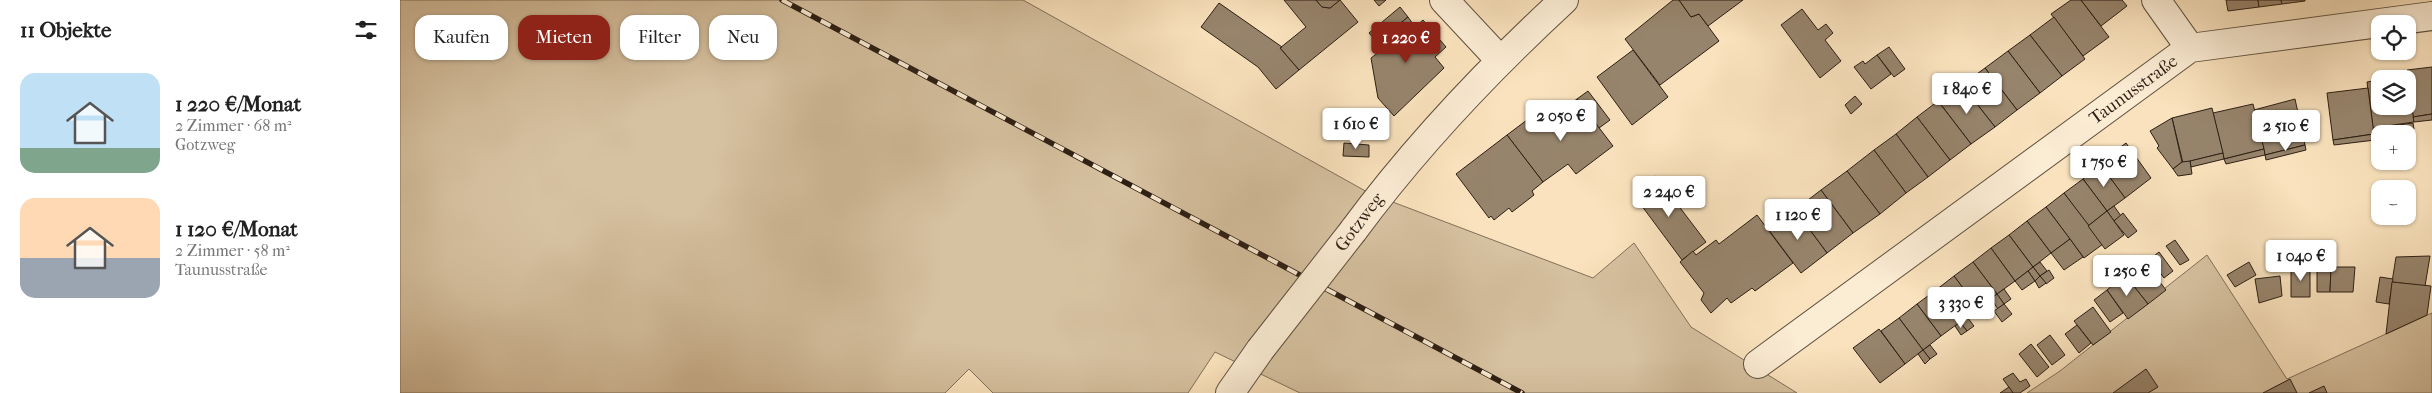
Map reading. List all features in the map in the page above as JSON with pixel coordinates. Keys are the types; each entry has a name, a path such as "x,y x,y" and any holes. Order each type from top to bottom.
{"street":[{"path":"1444,0 1500,60"},
{"name":"Gotzweg","path":"1230,393 1260,350 1392,178 1500,60 1564,0"},
{"path":"2156,0 2190,48"},
{"name":"Taunusstraße","path":"1758,364 2190,48 2432,16"}],"shaded area":[{"path":"400,0 1023,0 1369,193 1593,278 1634,243 1691,327 1797,393 1300,393 1215,352 1188,393 993,393 969,369 945,393 400,393"},
{"path":"2207,255 2287,379 2432,313 2432,393 2027,393 2060,371"}],"building":[{"path":"1284,0 1316,0 1322,7 1330,8 1340,0 1358,22 1299,70 1280,48 1306,27"},
{"path":"1316,0 1340,0 1330,8 1322,7"},
{"path":"1374,0 1386,0 1379,6"},
{"path":"1673,0 1679,0 1691,17 1699,14 1719,41 1660,85 1625,39"},
{"path":"1679,0 1743,0 1708,26 1699,14 1691,17"},
{"path":"2071,0 2081,0 2109,37 2083,56 2051,14"},
{"path":"2081,0 2122,0 2127,6 2101,26"},
{"path":"2226,0 2258,0 2259,7 2228,11"},
{"path":"2258,0 2281,0 2282,4 2259,7"},
{"path":"2281,0 2305,0 2305,1 2282,4"},
{"path":"1219,3 1282,47 1280,48 1299,70 1276,89 1258,67 1201,27"},
{"path":"1400,7 1408,17 1386,35 1394,44 1387,50 1385,47 1383,49 1369,33"},
{"path":"1802,9 1818,30 1826,24 1833,33 1825,40 1841,61 1820,78 1781,25"},
{"path":"1408,17 1415,27 1423,20 1446,47 1435,57 1444,68 1394,116 1378,98 1371,58 1385,47 1387,50 1394,44 1386,35"},
{"path":"2054,17 2085,59 2062,76 2030,35"},
{"path":"2030,35 2062,76 2040,93 2008,51"},
{"path":"1889,47 1905,69 1894,77 1877,55"},
{"path":"1633,50 1668,97 1632,125 1597,77"},
{"path":"2008,51 2040,93 2017,110 1985,68"},
{"path":"1877,55 1891,74 1871,89 1854,67 1863,61 1865,64"},
{"path":"2432,67 2432,114 2413,117 2413,115 2416,115 2416,70 2407,70"},
{"path":"1985,68 2017,110 1995,127 1962,85"},
{"path":"2371,81 2371,113 2367,82"},
{"path":"1962,85 1995,127 1971,144 1939,102"},
{"path":"2368,88 2373,125 2371,125 2371,134 2333,140 2327,93"},
{"path":"1588,91 1610,120 1599,128 1577,99"},
{"path":"1855,96 1862,104 1851,114 1845,105"},
{"path":"1577,99 1613,146 1576,174 1568,164 1543,182 1507,135 1531,117 1539,127"},
{"path":"2295,99 2305,145 2265,155 2254,110"},
{"path":"1938,101 1971,144 1950,160 1917,117"},
{"path":"2253,104 2264,149 2224,159 2213,113"},
{"path":"2212,108 2223,153 2183,163 2172,118"},
{"path":"2432,114 2432,120 2414,122 2413,117"},
{"path":"2371,115 2413,115 2414,122 2394,125 2373,125"},
{"path":"1917,117 1950,160 1928,177 1896,134"},
{"path":"2172,118 2182,162 2173,169 2157,148 2159,146 2150,131"},
{"path":"2413,123 2413,125 2397,125"},
{"path":"1896,134 1928,177 1906,193 1874,150"},
{"path":"2371,134 2371,140 2334,145 2333,140"},
{"path":"1507,135 1543,182 1532,191 1534,195 1512,212 1509,208 1494,220 1491,216 1489,218 1456,174"},
{"path":"1344,143 1369,145 1369,157 1343,156"},
{"path":"2126,143 2151,178 2125,198 2099,163"},
{"path":"2305,145 2306,150 2266,160 2265,155"},
{"path":"2264,149 2265,155 2226,164 2224,159"},
{"path":"1874,150 1906,193 1880,214 1847,171"},
{"path":"2223,153 2224,159 2191,167 2190,161"},
{"path":"2190,161 2192,174 2178,176 2173,169 2182,162"},
{"path":"2101,165 2125,198 2107,211 2083,179"},
{"path":"1847,171 1880,214 1853,233 1821,190"},
{"path":"1656,176 1706,242 1682,260 1633,194"},
{"path":"2083,179 2107,211 2088,226 2064,193"},
{"path":"1821,190 1853,233 1827,253 1795,210"},
{"path":"2064,193 2103,244 2084,258 2046,207"},
{"path":"2114,206 2121,216 2114,221 2107,211"},
{"path":"2046,207 2070,239 2051,253 2027,221"},
{"path":"1795,210 1827,253 1801,273 1768,229"},
{"path":"2107,211 2124,235 2105,249 2088,226"},
{"path":"2123,213 2137,231 2128,238 2114,221"},
{"path":"1757,215 1793,263 1755,291 1752,288 1731,303 1727,298 1711,313 1701,300 1704,293 1680,262 1693,251 1696,255 1716,240 1719,244"},
{"path":"2027,221 2051,253 2033,267 2009,235"},
{"path":"2009,235 2033,267 2015,281 1991,248"},
{"path":"2070,239 2083,257 2064,270 2051,253"},
{"path":"2175,240 2189,260 2180,265 2166,246"},
{"path":"1991,248 2015,281 1997,294 1973,262"},
{"path":"2159,252 2173,271 2164,278 2150,259"},
{"path":"2430,256 2425,286 2392,282 2396,257"},
{"path":"2144,261 2166,290 2148,304 2125,275"},
{"path":"1973,262 1997,294 1978,308 1954,276"},
{"path":"2040,262 2047,271 2040,276 2033,267"},
{"path":"2249,262 2256,275 2235,287 2227,275"},
{"path":"2033,267 2040,276 2035,281 2028,271"},
{"path":"2310,267 2310,297 2291,297 2291,268"},
{"path":"2317,267 2331,267 2330,292 2317,292"},
{"path":"2331,267 2355,267 2353,292 2330,292"},
{"path":"2049,270 2054,278 2046,284 2040,276"},
{"path":"2028,271 2035,281 2022,290 2015,281"},
{"path":"2125,275 2148,304 2128,319 2107,290"},
{"path":"1954,276 1978,308 1960,322 1936,290"},
{"path":"2040,276 2046,283 2039,288 2035,281"},
{"path":"2280,276 2282,296 2259,303 2255,279"},
{"path":"2380,277 2393,279 2389,304 2376,302"},
{"path":"2392,282 2431,286 2427,315 2386,334"},
{"path":"2004,289 2011,299 2004,304 1997,294"},
{"path":"1936,290 1960,322 1941,336 1917,304"},
{"path":"2107,290 2123,313 2110,322 2094,300"},
{"path":"1997,294 2004,304 1998,309 1991,299"},
{"path":"1917,304 1941,336 1923,350 1899,318"},
{"path":"2004,304 2012,314 2002,322 1994,311"},
{"path":"2093,307 2111,332 2093,345 2074,321"},
{"path":"1967,317 1974,326 1967,331 1960,322"},
{"path":"1899,318 1923,350 1905,364 1881,331"},
{"path":"1960,322 1967,331 1961,335 1955,326"},
{"path":"2077,325 2091,343 2079,353 2065,334"},
{"path":"1879,329 1905,364 1880,383 1853,348"},
{"path":"2050,335 2065,355 2052,365 2037,345"},
{"path":"2031,344 2049,367 2037,377 2019,354"},
{"path":"1930,345 1937,354 1930,359 1923,350"},
{"path":"1923,350 1930,359 1925,364 1918,354"},
{"path":"2146,369 2158,387 2148,393 2113,393"},
{"path":"2013,373 2020,382 2026,379 2030,386 2020,393 2013,393 2003,379"},
{"path":"2290,379 2297,393 2263,393"},
{"path":"2324,386 2327,393 2309,393"},
{"path":"2009,387 2013,393 2000,393"}],"railway":[{"path":"782,0 1522,393"}]}
